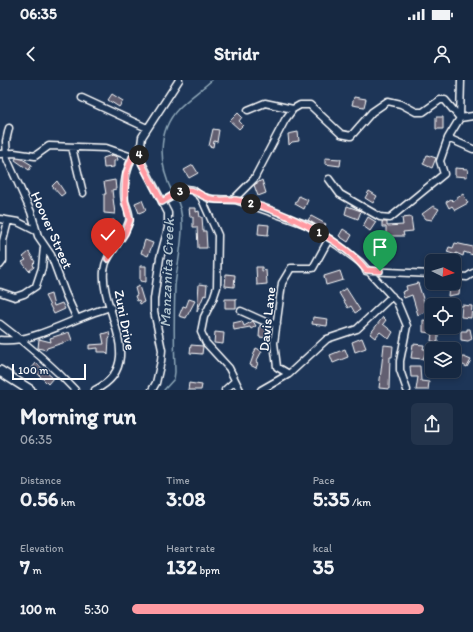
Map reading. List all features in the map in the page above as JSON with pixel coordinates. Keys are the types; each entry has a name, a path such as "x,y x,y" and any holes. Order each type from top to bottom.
{"main road":[{"path":"0,371 30,390"}],"street":[{"path":"152,390 157,379 162,350 154,311 154,299 160,258 168,228 168,213 142,164 140,154 142,137 179,80"},
{"path":"329,180 340,194 380,217 390,218 444,174 440,161 448,138 460,118 461,80"},
{"path":"82,98 147,128"},
{"path":"233,200 254,179 285,120 293,109 300,105 310,105 341,134 351,136 372,112 388,101 401,104 416,112 423,112 440,100 445,100 460,118"},
{"path":"248,110 265,103 293,109"},
{"path":"460,118 473,116"},
{"name":"Hoover Street","path":"8,128 3,154 31,212 36,231 44,247 51,255 65,293 77,319"},
{"path":"448,138 473,149"},
{"path":"3,154 14,152 35,156 49,146 106,148 132,157 140,154"},
{"path":"72,147 83,193"},
{"name":"Zuni Drive","path":"95,390 109,380 120,365 120,352 116,325 110,307 104,271 108,259 125,233 130,220 125,201 125,190 126,174 132,157"},
{"path":"162,202 185,190 193,190 201,197 218,235 217,287 204,317 201,332 206,343 229,368 240,390"},
{"path":"201,197 233,200 308,225 330,239 360,262 398,302 407,326 400,361 400,370 407,390"},
{"path":"0,219 23,224 36,231"},
{"path":"0,265 3,261 3,241 8,221"},
{"name":"Davis Lane","path":"289,374 277,367 274,343 282,282 292,268 313,268 330,239"},
{"path":"0,292 15,297 24,294 36,286 42,268 44,247"},
{"path":"366,270 425,274"},
{"path":"461,277 467,277 473,272"},
{"path":"261,390 289,374 327,339 357,329 392,296"},
{"path":"0,340 20,339 77,319 96,310 110,307"},
{"path":"241,311 268,323 277,324"},
{"path":"0,324 20,339 60,374 75,390"},
{"path":"225,390 235,381"}],"building":[{"path":"112,94 123,101 119,107 108,100"},
{"path":"354,97 366,99 364,107 352,105"},
{"path":"238,113 242,117 239,121 243,125 239,129 230,121"},
{"path":"436,117 443,117 443,129 436,129"},
{"path":"213,129 219,130 217,142 214,141 213,147 209,146"},
{"path":"298,132 299,141 292,142 289,145 288,134"},
{"path":"112,155 117,157 118,160 114,161 114,167 104,168 103,158"},
{"path":"427,155 436,158 432,168 423,164"},
{"path":"16,158 22,159 32,165 29,170 15,160"},
{"path":"325,158 341,159 340,166 325,164"},
{"path":"193,165 198,173 189,178 184,170"},
{"path":"455,168 468,169 467,177 455,176"},
{"path":"115,180 116,189 112,190 115,214 104,213 104,194 106,194 104,182"},
{"path":"262,180 266,193 258,196 254,185"},
{"path":"57,181 65,193 61,196 52,186"},
{"path":"369,191 377,196 373,203 365,198"},
{"path":"463,194 468,203 455,210 452,206 449,208 446,202 451,199 453,201"},
{"path":"299,196 308,200 304,209 295,204"},
{"path":"142,200 146,210 139,213 135,203"},
{"path":"347,206 361,211 358,219 345,214"},
{"path":"433,206 439,209 432,220 426,219 422,214"},
{"path":"189,208 196,208 196,212 199,211 200,217 202,217 203,231 206,231 207,248 198,248 197,227 193,227 193,217 190,217"},
{"path":"311,216 326,224 323,229 308,220"},
{"path":"368,217 376,222 370,231 363,226"},
{"path":"411,217 413,231 403,232 404,236 386,236 386,227 382,227 382,222 387,222 387,226 403,225 402,218"},
{"path":"114,220 116,232 109,233 107,221"},
{"path":"259,224 269,225 268,235 258,234"},
{"path":"343,229 352,235 348,242 339,236"},
{"path":"145,240 153,243 148,256 141,253"},
{"path":"455,243 473,247 473,255 464,252 463,256 461,254 447,252 449,247 453,248"},
{"path":"29,252 35,262 33,264 34,267 29,271 22,262 26,260 23,257"},
{"path":"381,252 389,253 388,263 373,262 374,254 380,255"},
{"path":"140,266 146,266 146,282 140,281"},
{"path":"256,267 262,267 262,271 266,270 267,284 257,285"},
{"path":"340,271 343,280 326,285 324,276"},
{"path":"226,274 235,275 234,287 225,286"},
{"path":"418,283 425,305 425,312 418,315 412,295 404,298 402,292 407,290 406,286"},
{"path":"199,284 207,285 206,296 204,295 197,312"},
{"path":"139,286 144,302 140,304 139,300 137,301 135,296 137,295 135,288"},
{"path":"346,288 360,310 355,313 351,306 348,308 339,293"},
{"path":"449,290 459,290 459,294 448,296"},
{"path":"51,294 54,306 62,303 65,309 54,314 45,296"},
{"path":"189,299 195,301 186,318 179,316 183,306 186,307"},
{"path":"225,299 236,299 236,308 225,308"},
{"path":"462,305 472,306 471,318 461,317"},
{"path":"313,317 328,319 327,326 312,324"},
{"path":"383,317 386,320 383,324 393,332 389,339 380,332 375,338 370,334"},
{"path":"423,320 425,320 425,332 423,332"},
{"path":"242,321 244,326 253,321 256,326 251,329 250,327 234,330 233,323"},
{"path":"260,325 269,328 268,338 259,337"},
{"path":"467,329 470,329 472,339 468,341 461,340 461,331 467,331"},
{"path":"69,332 72,340 47,348 46,350 38,348 39,339 51,342 50,338"},
{"path":"109,332 110,338 108,355 106,352 98,352 98,348 89,349 89,345 104,344 102,334"},
{"path":"215,332 224,333 223,344 214,343"},
{"path":"432,334 438,334 438,342 431,341"},
{"path":"362,338 366,348 355,352 352,342"},
{"path":"413,344 424,345 423,349 425,349 425,354 423,359 411,358"},
{"path":"191,345 203,346 202,354 190,353"},
{"path":"384,345 393,346 392,357 390,357 389,389 379,388"},
{"path":"256,348 262,351 256,362 258,363 256,368 250,365"},
{"path":"345,349 348,357 333,363 330,355"},
{"path":"462,357 471,360 467,367 461,364"},
{"path":"36,363 53,378 48,384 32,368"},
{"path":"410,366 420,366 421,381 429,382 428,390 416,390 418,377 411,377"},
{"path":"189,383 202,385 201,390 188,390"}],"waterway":[{"name":"Manzanita Creek","path":"173,194 168,183 163,161 163,138 166,128 179,108 212,80"},
{"name":"Manzanita Creek","path":"164,390 174,379 175,372 175,286 182,228 182,216 175,197"}],"route":[{"path":"108,259 125,233 130,220 130,215 125,201 126,174 132,157 140,154 142,164 162,202 185,190 193,190 201,197 236,200 258,206 308,225 360,262 366,270 380,271"}]}
